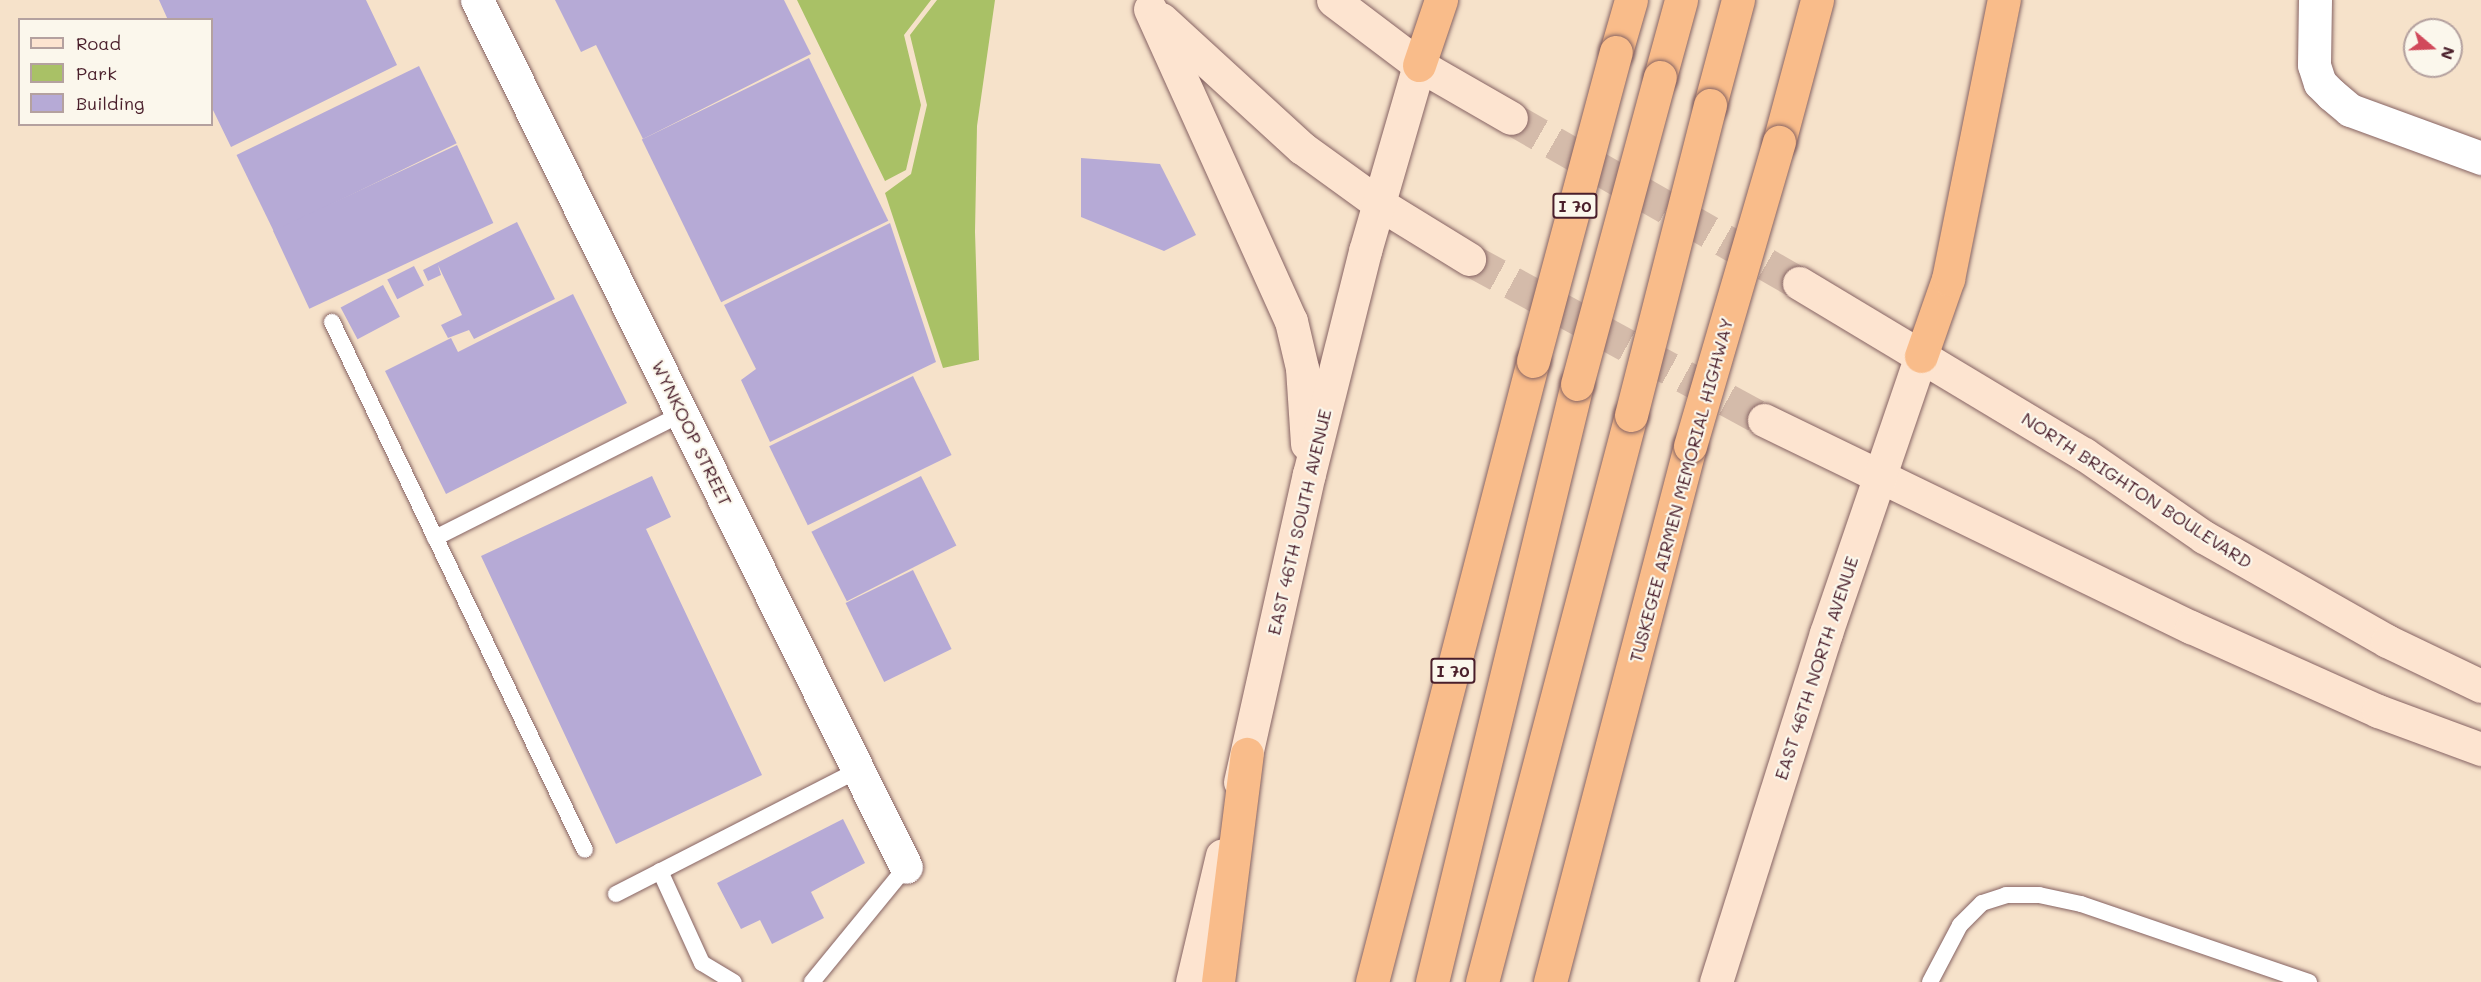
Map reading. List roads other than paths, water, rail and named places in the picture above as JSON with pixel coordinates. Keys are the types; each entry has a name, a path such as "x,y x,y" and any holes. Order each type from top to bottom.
{"highway":[{"path":"1419,65 1441,0"},
{"name":"I 70","path":"1372,982 1533,361 1631,0"},
{"path":"1432,982 1577,384 1681,0"},
{"path":"1482,982 1738,0"},
{"name":"TUSKEGEE AIRMEN MEMORIAL HIGHWAY","path":"1550,982 1690,446 1779,142 1816,0"},
{"path":"1921,356 1948,279 2004,0"},
{"path":"1218,982 1247,754"}],"main road":[{"path":"1333,0 1419,65 1511,118"},
{"path":"1147,5 1302,148 1378,203 1469,258"},
{"path":"1147,5 1290,321 1302,368 1309,474"},
{"name":"EAST 46TH SOUTH AVENUE","path":"1192,982 1247,754 1309,474 1378,203 1419,65"},
{"name":"NORTH BRIGHTON BOULEVARD","path":"1799,283 2084,454 2204,537 2387,641 2481,686"},
{"name":"EAST 46TH NORTH AVENUE","path":"1716,982 1921,356"},
{"path":"1764,420 1879,479 2337,693 2481,749"}],"street":[{"name":"WYNKOOP STREET","path":"477,0 906,867"},
{"path":"2315,0 2314,65 2320,83 2350,110 2481,158"}],"lane":[{"path":"332,322 585,850"},
{"path":"435,538 682,414"},
{"path":"616,894 858,770"},
{"path":"812,982 906,867"},
{"path":"660,872 702,963 734,982"},
{"path":"1930,982 1960,925 1982,903 2006,895 2039,895 2081,904 2309,982"}],"tunnel":[{"path":"1511,118 1799,283"},
{"path":"1469,259 1764,420"}]}
